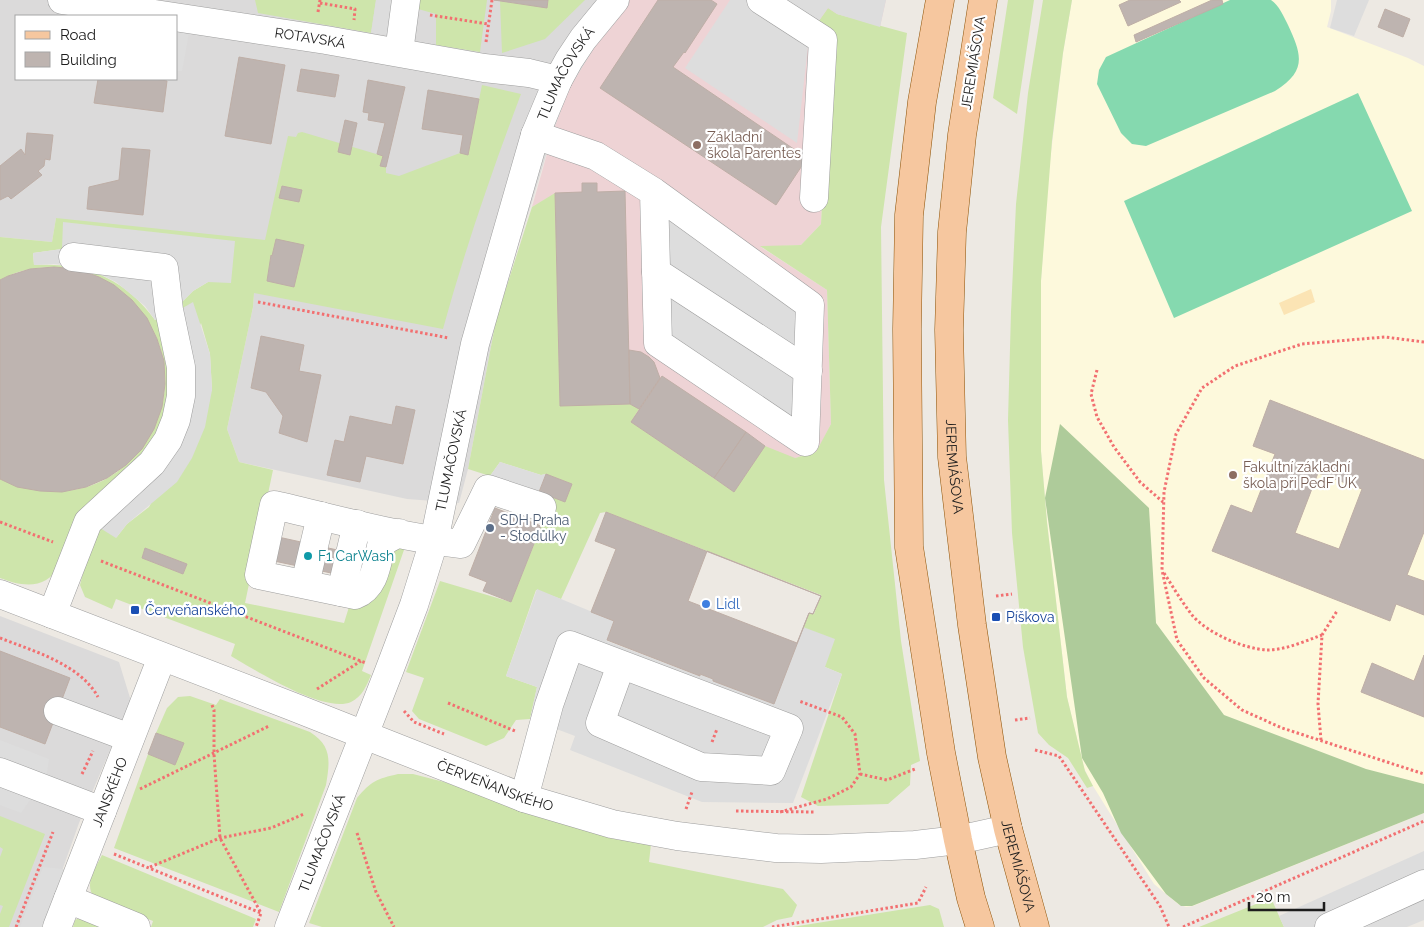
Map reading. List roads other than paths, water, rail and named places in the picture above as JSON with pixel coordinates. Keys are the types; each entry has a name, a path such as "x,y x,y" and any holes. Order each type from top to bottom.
{"main road":[{"path":"940,0 922,102 909,215 907,329 909,547 941,752 970,898 980,927"},
{"name":"JEREMIÁŠOVA","path":"983,0 962,134 952,232 949,330 952,447 973,634 992,757 1008,829 1035,927"}],"street":[{"name":"ROTAVSKÁ","path":"62,0 137,15"},
{"name":"TLUMAČOVSKÁ","path":"279,922 364,734 414,604 434,541 475,344 535,135 558,80 583,38 615,0"},
{"path":"761,0 823,40 814,198"},
{"path":"399,52 405,6"},
{"name":"ROTAVSKÁ","path":"178,21 399,52 484,68 529,73 558,80"},
{"path":"535,135 596,156 654,192 810,305 805,442 658,343 654,192"},
{"path":"52,614 88,522 152,463 168,440 176,420 180,396 181,366 169,310 164,268 73,257"},
{"path":"656,272 808,372"},
{"path":"399,533 382,542 372,580 364,591 355,594 276,579 292,509 339,520 399,533 434,541 462,544 488,489 542,507"},
{"path":"323,588 339,520"},
{"path":"323,588 339,520"},
{"name":"ČERVEŇANSKÉHO","path":"0,594 364,734 524,798 612,824 729,844 776,848 915,845 958,840"},
{"path":"524,798 549,705 570,645 789,728 771,771 701,768 600,724 622,665"},
{"name":"JANSKÉHO","path":"57,927 162,657"},
{"path":"58,711 130,738"},
{"path":"0,772 102,811"},
{"path":"958,840 1008,829"},
{"path":"1329,927 1424,884"},
{"path":"68,899 136,927"}],"place":[{"name":"Základní škola Parentes","path":"697,145"},
{"name":"Fakultní základní škola při PedF UK","path":"1233,475"},
{"name":"SDH Praha - Stodůlky","path":"490,528"},
{"name":"F1 CarWash","path":"308,556"},
{"name":"Lidl","path":"706,604"},
{"name":"Červeňanského","path":"135,610"},
{"name":"Píškova","path":"996,617"}]}
